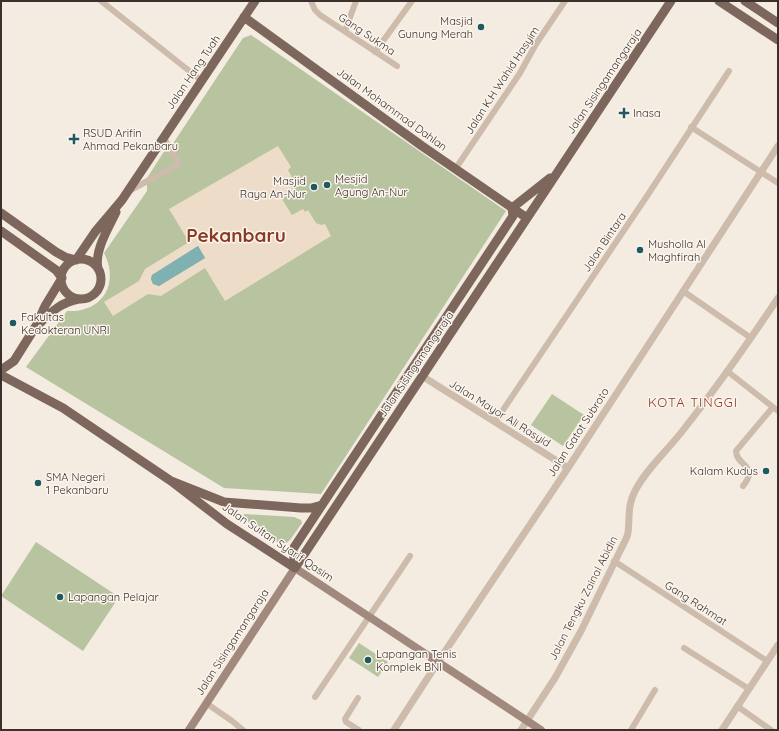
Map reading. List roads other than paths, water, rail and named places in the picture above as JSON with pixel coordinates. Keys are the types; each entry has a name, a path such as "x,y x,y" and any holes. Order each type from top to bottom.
{"main road":[{"name":"Jalan Hang Tuah","path":"76,260 95,232 128,192 255,1"},
{"name":"Jalan Sisingamangaraja","path":"189,730 671,1"},
{"path":"719,1 778,40"},
{"path":"745,1 778,23"},
{"name":"Jalan Mohammad Dahlan","path":"244,17 453,168 527,218"},
{"name":"Jalan Sisingamangaraja","path":"296,568 293,549 512,216 512,208 556,174"},
{"name":"Jalan Hang Tuah","path":"98,268 97,262 99,250 122,200"},
{"path":"1,213 65,258 86,260 92,262 98,268 101,279 99,288 94,294 82,299 64,303 53,310 36,326"},
{"path":"1,231 52,267 62,278"},
{"path":"76,260 69,263 65,267 62,284 66,292 73,297 82,299"},
{"path":"1,370 14,361 36,326 45,306 62,278"},
{"name":"Jalan Sultan Syarif Qasim","path":"1,375 63,408 171,482 227,524 541,730"},
{"path":"400,387 422,376"},
{"path":"171,482 224,502 300,508 311,508 322,505"}],"street":[{"path":"101,1 202,81"},
{"name":"Gang Sukma","path":"310,1 315,10 320,14 397,66"},
{"path":"345,31 356,1"},
{"path":"376,52 412,1"},
{"name":"Jalan K.H Wahid Hasyim","path":"453,168 458,165 520,72 536,44 566,1"},
{"name":"Jalan Bintara","path":"494,422 643,202 729,71"},
{"path":"691,127 778,183"},
{"path":"128,192 179,164 164,138"},
{"name":"Jalan Gatot Subroto","path":"394,730 568,468 778,146"},
{"path":"683,291 751,338"},
{"name":"Jalan Tengku Zainal Abidin","path":"521,730 555,678 581,631 626,538 628,533 630,503 634,492 641,481 684,429 777,302"},
{"path":"727,371 776,409 736,451 737,456 749,470 747,481 743,486"},
{"name":"Jalan Mayor Ali Rasyid","path":"422,376 568,468"},
{"path":"316,697 410,556"},
{"name":"Gang Rahmat","path":"614,561 767,661"},
{"path":"722,730 778,645"},
{"path":"684,648 749,689"},
{"path":"631,730 655,690"},
{"path":"358,698 345,719 346,722 359,730"},
{"path":"206,704 232,720 243,730"},
{"path":"737,706 771,730"}],"water":[{"path":"198,246 205,258 159,286 153,284 151,279 152,275"}],"place":[{"name":"Masjid Gunung Merah","path":"481,27"},
{"name":"Inasa","path":"624,113"},
{"name":"RSUD Arifin Ahmad Pekanbaru","path":"74,139"},
{"name":"Mesjid Agung An-Nur","path":"327,185"},
{"name":"Masjid Raya An-Nur","path":"314,187"},
{"name":"Musholla Al Maghfirah","path":"640,250"},
{"name":"Fakultas Kedokteran UNRI","path":"13,323"},
{"name":"Kalam Kudus","path":"766,471"},
{"name":"SMA Negeri 1 Pekanbaru","path":"38,483"},
{"name":"Lapangan Pelajar","path":"60,597"},
{"name":"Lapangan Tenis Komplek BNI","path":"368,660"}],"district":[{"name":"Pekanbaru","path":"236,235"},
{"name":"KOTA TINGGI","path":"693,402"}]}
